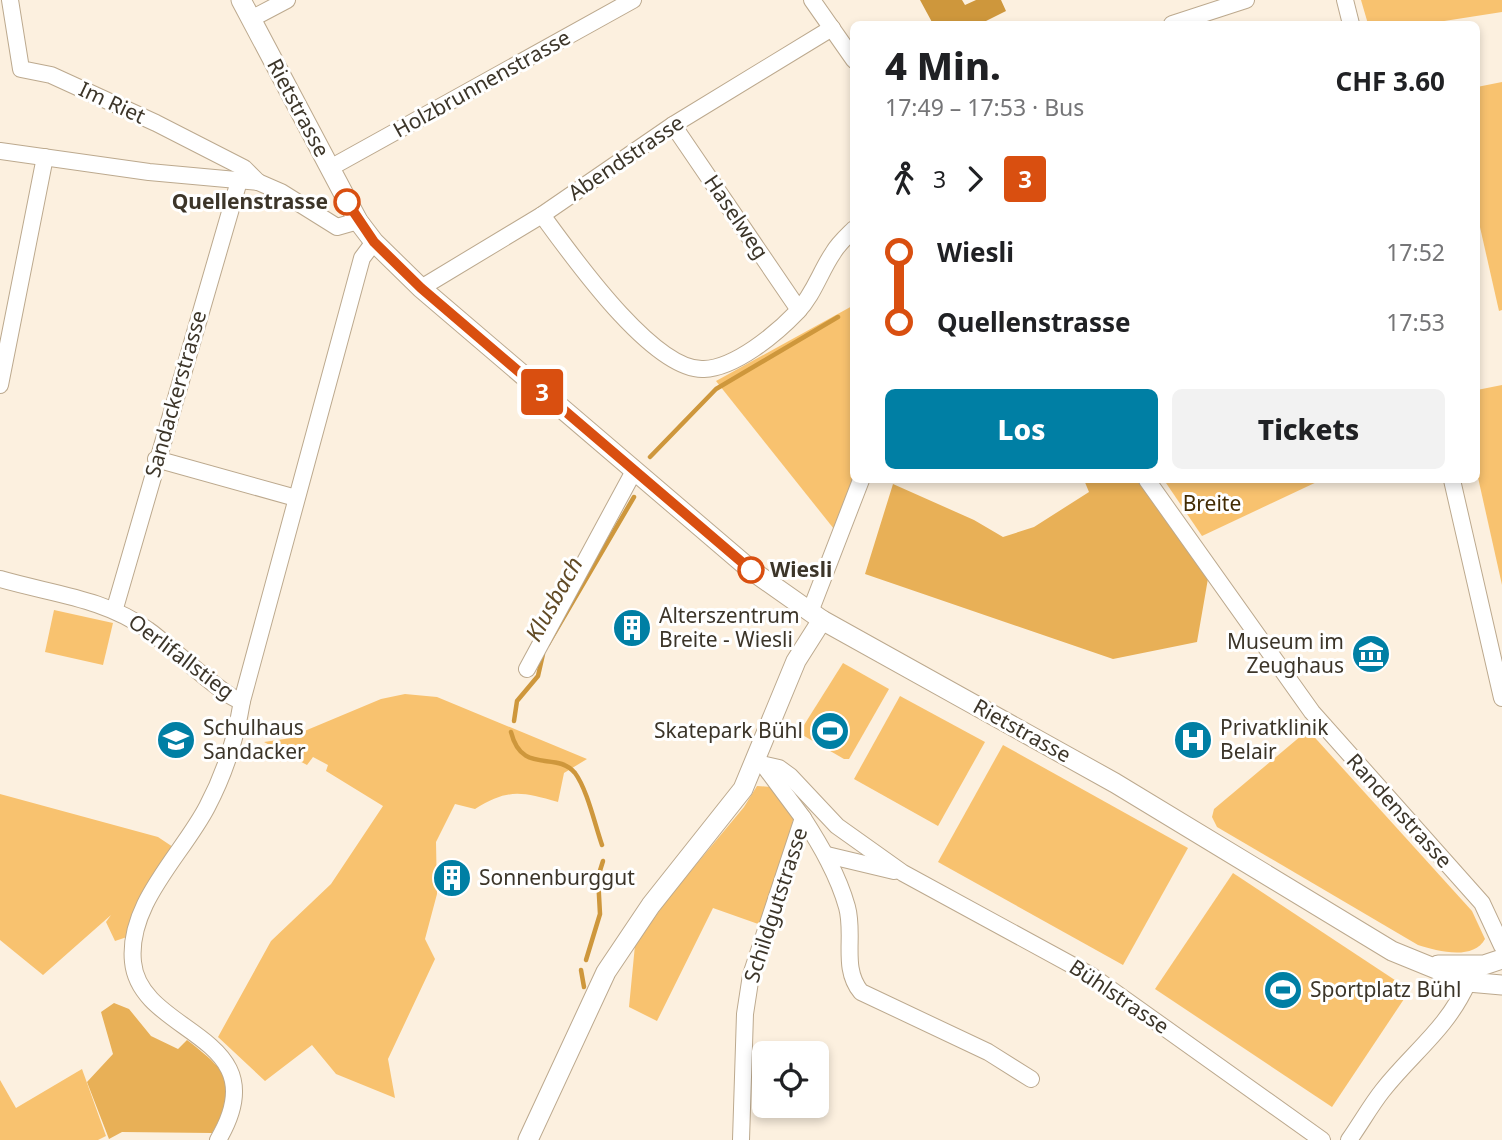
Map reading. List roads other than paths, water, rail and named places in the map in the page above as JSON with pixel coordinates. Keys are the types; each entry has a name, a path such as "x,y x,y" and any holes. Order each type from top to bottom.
{"street":[{"name":"Im Riet","path":"10,0 21,69 51,75 156,123 244,168 258,183"},
{"name":"Rietstrasse","path":"241,0 358,221 374,242 421,288 765,581 816,616 1115,783 1392,951 1468,982 1502,985"},
{"path":"251,19 287,0"},
{"name":"Holzbrunnenstrasse","path":"330,168 634,0"},
{"path":"812,0 850,54"},
{"path":"1181,21 1246,0"},
{"path":"1345,0 1350,21"},
{"name":"Abendstrasse","path":"421,288 542,215 673,125 832,28"},
{"name":"Haselweg","path":"673,125 799,310"},
{"path":"0,151 258,183 281,192 337,227 358,221"},
{"path":"0,385 45,158"},
{"name":"Sandackerstrasse","path":"115,608 156,459 239,181"},
{"path":"542,215 595,286 626,320 673,361 687,367 703,369 734,359 770,338 799,310 818,283 834,250 850,233"},
{"path":"218,1140 229,1121 234,1103 231,1070 205,1042 163,1009 146,990 134,972 131,943 145,906 206,810 222,778 362,258 374,242"},
{"path":"156,459 296,498"},
{"path":"527,669 634,471"},
{"path":"528,1140 621,947 761,765 796,661 816,616 860,483"},
{"name":"Randenstrasse","path":"1149,483 1312,712 1482,903 1502,916"},
{"path":"1453,483 1502,698"},
{"name":"Oerlifallstieg","path":"1,580 115,608 188,660 225,695 242,701"},
{"name":"Schildgutstrasse","path":"741,1140 745,1014 751,975 803,818 761,765"},
{"name":"Bühlstrasse","path":"761,765 779,768 790,776 837,826 903,873 1092,975 1322,1140"},
{"path":"803,818 827,855 847,904 853,929 851,980 860,992 988,1052 1031,1079"},
{"name":"Bühlstrasse","path":"827,855 903,873"},
{"name":"Randenstrasse","path":"1482,903 1502,946"},
{"name":"Rietstrasse","path":"1428,965 1484,965 1502,959"},
{"path":"1349,1140 1384,1089 1438,1032 1459,1003 1468,982"}],"waterway":[{"name":"Klusbach","path":"650,457 716,389 838,317"},
{"name":"Klusbach","path":"548,644 634,497"},
{"name":"Klusbach","path":"514,721 517,701 538,676 543,654"},
{"name":"Klusbach","path":"511,732 523,754 559,763 575,773 587,798 602,845"},
{"name":"Klusbach","path":"586,960 600,914 598,877 603,861"},
{"name":"Klusbach","path":"581,970 584,987"}],"place":[{"name":"Quellenstrasse","path":"347,202"},
{"name":"Wiesli","path":"751,570"},
{"name":"Alterszentrum Breite - Wiesli","path":"632,628"},
{"name":"Museum im Zeughaus","path":"1371,654"},
{"name":"Skatepark Bühl","path":"830,731"},
{"name":"Schulhaus Sandacker","path":"176,740"},
{"name":"Privatklinik Belair","path":"1193,740"},
{"name":"Sonnenburggut","path":"452,878"},
{"name":"Sportplatz Bühl","path":"1283,990"}],"park label":[{"name":"Breite","path":"1212,504"}]}
